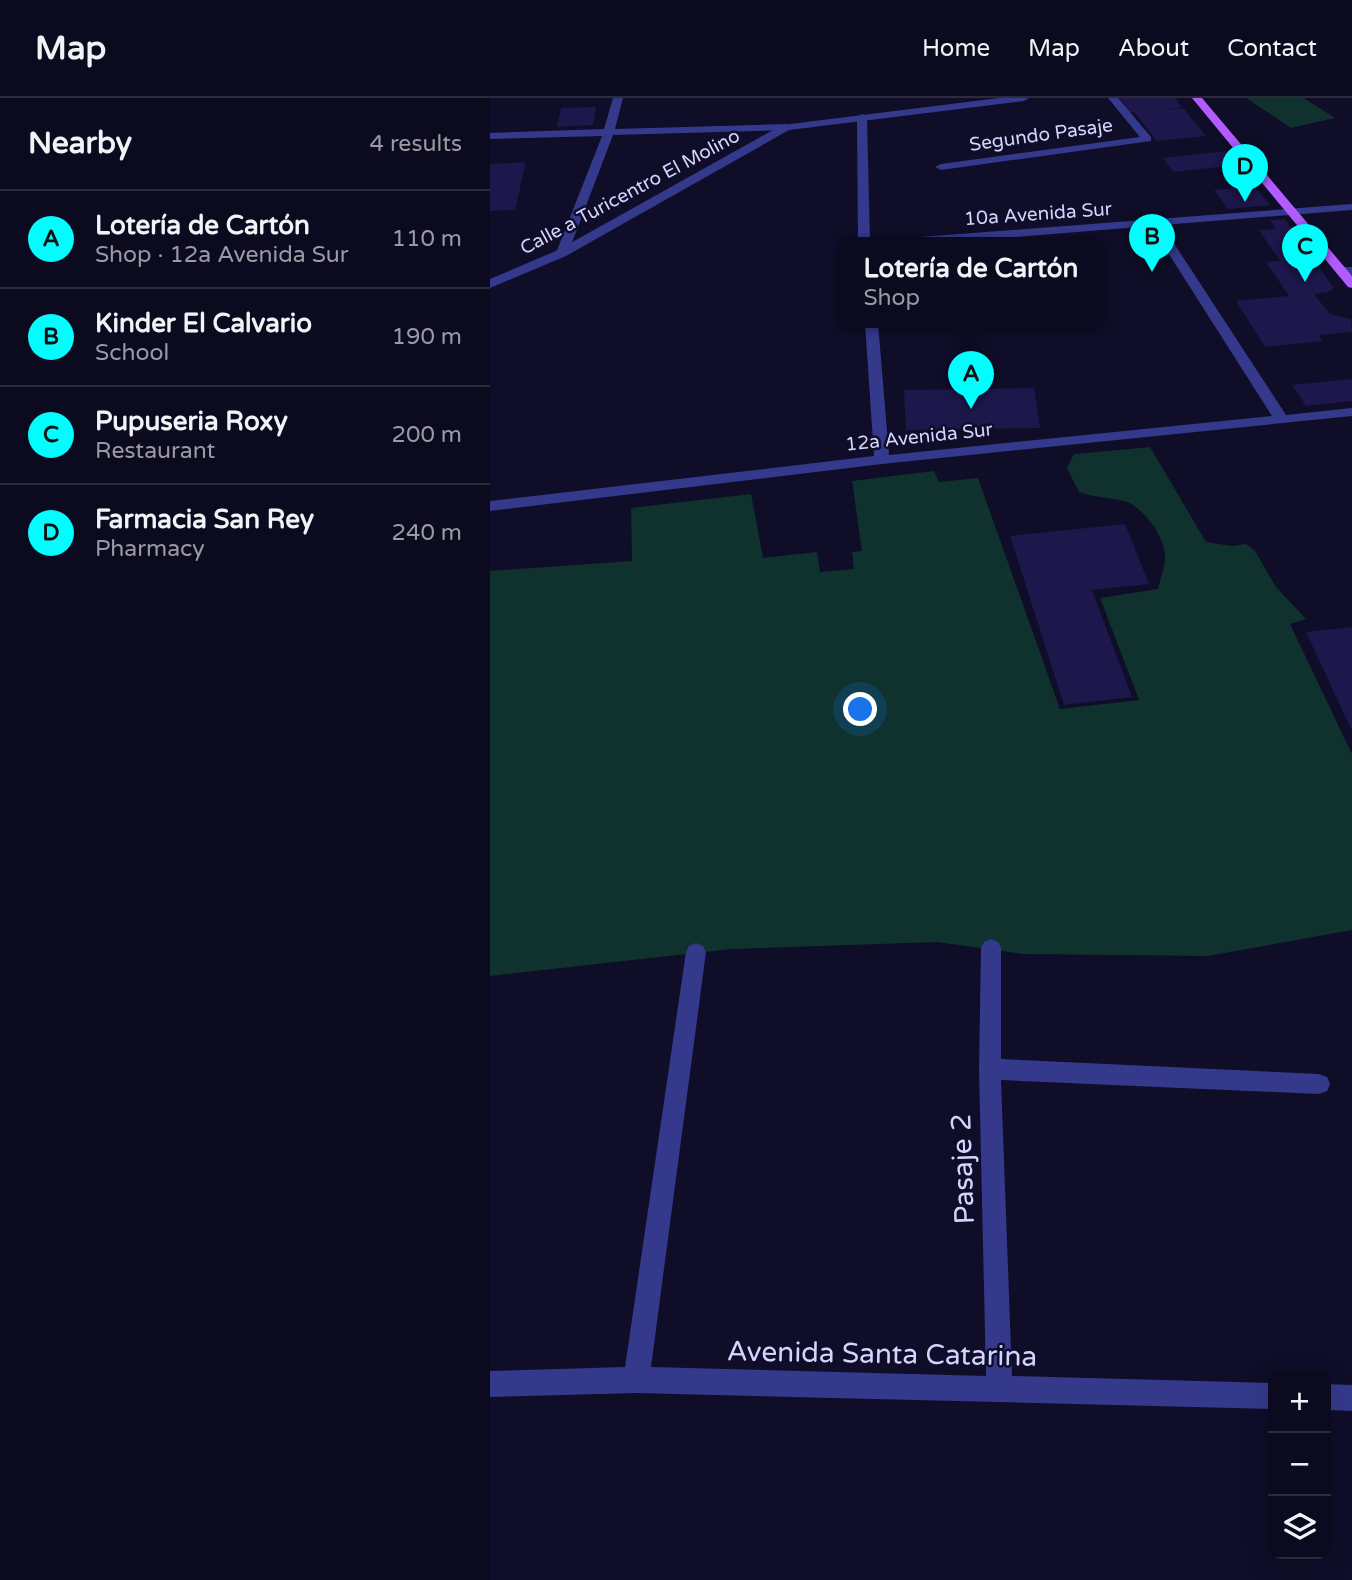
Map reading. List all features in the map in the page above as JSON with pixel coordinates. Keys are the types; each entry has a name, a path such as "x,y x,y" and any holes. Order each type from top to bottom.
{"main road":[{"path":"1197,98 1292,211 1347,271 1352,284"}],"street":[{"path":"562,253 608,134 618,98"},
{"path":"490,136 786,127 861,112 1024,98"},
{"name":"Segundo Pasaje","path":"941,167 1147,139 1113,98"},
{"path":"861,112 864,237"},
{"name":"Calle a Turicentro El Molino","path":"490,284 562,253 786,127"},
{"name":"10a Avenida Sur","path":"973,237 1352,207"},
{"path":"1154,223 1282,420"},
{"path":"871,328 882,460"},
{"name":"12a Avenida Sur","path":"490,506 882,460 1352,412"},
{"name":"Pasaje 2","path":"991,948 990,1069 999,1389"},
{"path":"636,1380 696,952"},
{"path":"990,1069 1318,1084"},
{"name":"Avenida Santa Catarina","path":"490,1384 636,1380 1268,1396"},
{"path":"1331,1397 1352,1398"}],"green space":[{"path":"1246,98 1304,98 1335,118 1291,128"},
{"path":"1150,447 1206,542 1232,546 1246,544 1255,551 1276,587 1306,619 1290,624 1352,754 1352,930 1208,956 1023,954 937,942 731,949 490,976 490,571 632,561 631,508 751,494 763,558 817,552 820,572 854,569 852,552 862,551 852,481 934,471 939,482 978,478 1060,709 1139,700 1100,598 1158,589 1165,561 1162,542 1147,517 1134,505 1079,492 1067,468 1074,454"}],"building":[{"path":"1119,98 1175,98 1182,107 1161,110 1183,108 1206,136 1157,141 1134,112 1129,113"},
{"path":"596,107 593,125 557,127 561,108"},
{"path":"1226,151 1238,165 1173,172 1163,158"},
{"path":"526,162 515,210 490,211 490,164"},
{"path":"1255,186 1270,205 1228,209 1214,190"},
{"path":"1285,219 1334,288 1328,292 1314,294 1330,314 1351,319 1352,332 1319,335 1322,341 1265,347 1236,301 1289,296 1266,262 1280,261 1259,230 1276,229 1270,220"},
{"path":"1352,379 1352,401 1306,406 1292,385"},
{"path":"1034,388 1040,428 906,430 904,390"},
{"path":"1125,524 1149,584 1092,590 1132,697 1064,705 1010,536"},
{"path":"1352,627 1352,731 1306,632"}],"place":[{"name":"Farmacia San Rey","path":"1245,202"},
{"name":"Kinder El Calvario","path":"1152,272"},
{"name":"Pupuseria Roxy","path":"1305,282"},
{"name":"Lotería de Cartón","path":"971,409"}]}
